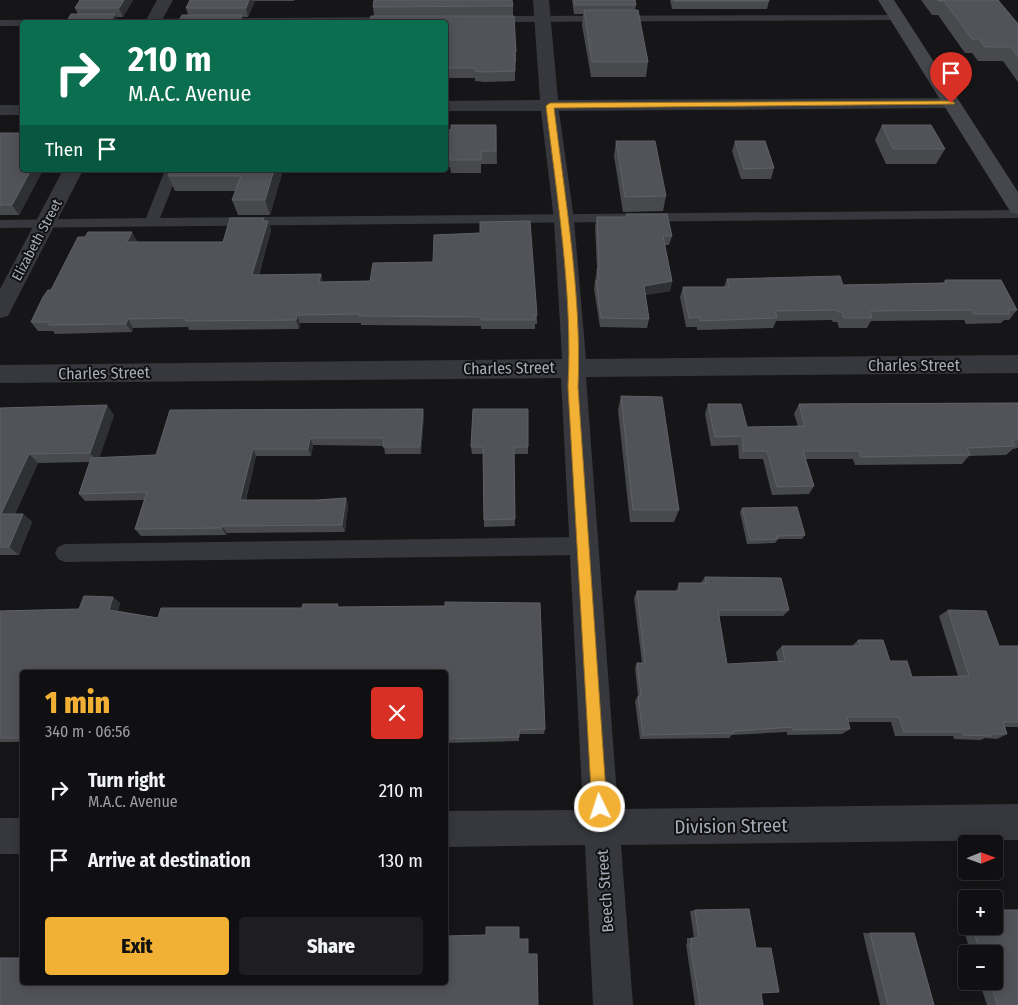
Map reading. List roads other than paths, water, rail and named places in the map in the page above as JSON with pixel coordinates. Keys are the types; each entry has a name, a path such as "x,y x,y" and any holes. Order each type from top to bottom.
{"street":[{"path":"154,20 164,0"},
{"path":"886,0 1017,207"},
{"name":"Beech Street","path":"542,10 550,106 564,220 575,349 573,387 613,1005"},
{"path":"448,106 951,103"},
{"path":"0,110 20,110"},
{"name":"Elizabeth Street","path":"0,310 72,172"},
{"name":"Charles Street","path":"0,374 1018,364"},
{"name":"Division Street","path":"448,829 1018,822"},
{"path":"0,836 20,836"}],"lane":[{"path":"481,19 542,10 897,18"},
{"path":"0,23 20,23"},
{"path":"151,223 171,172"},
{"path":"0,224 564,220 1017,207"},
{"path":"65,553 584,546"}]}
